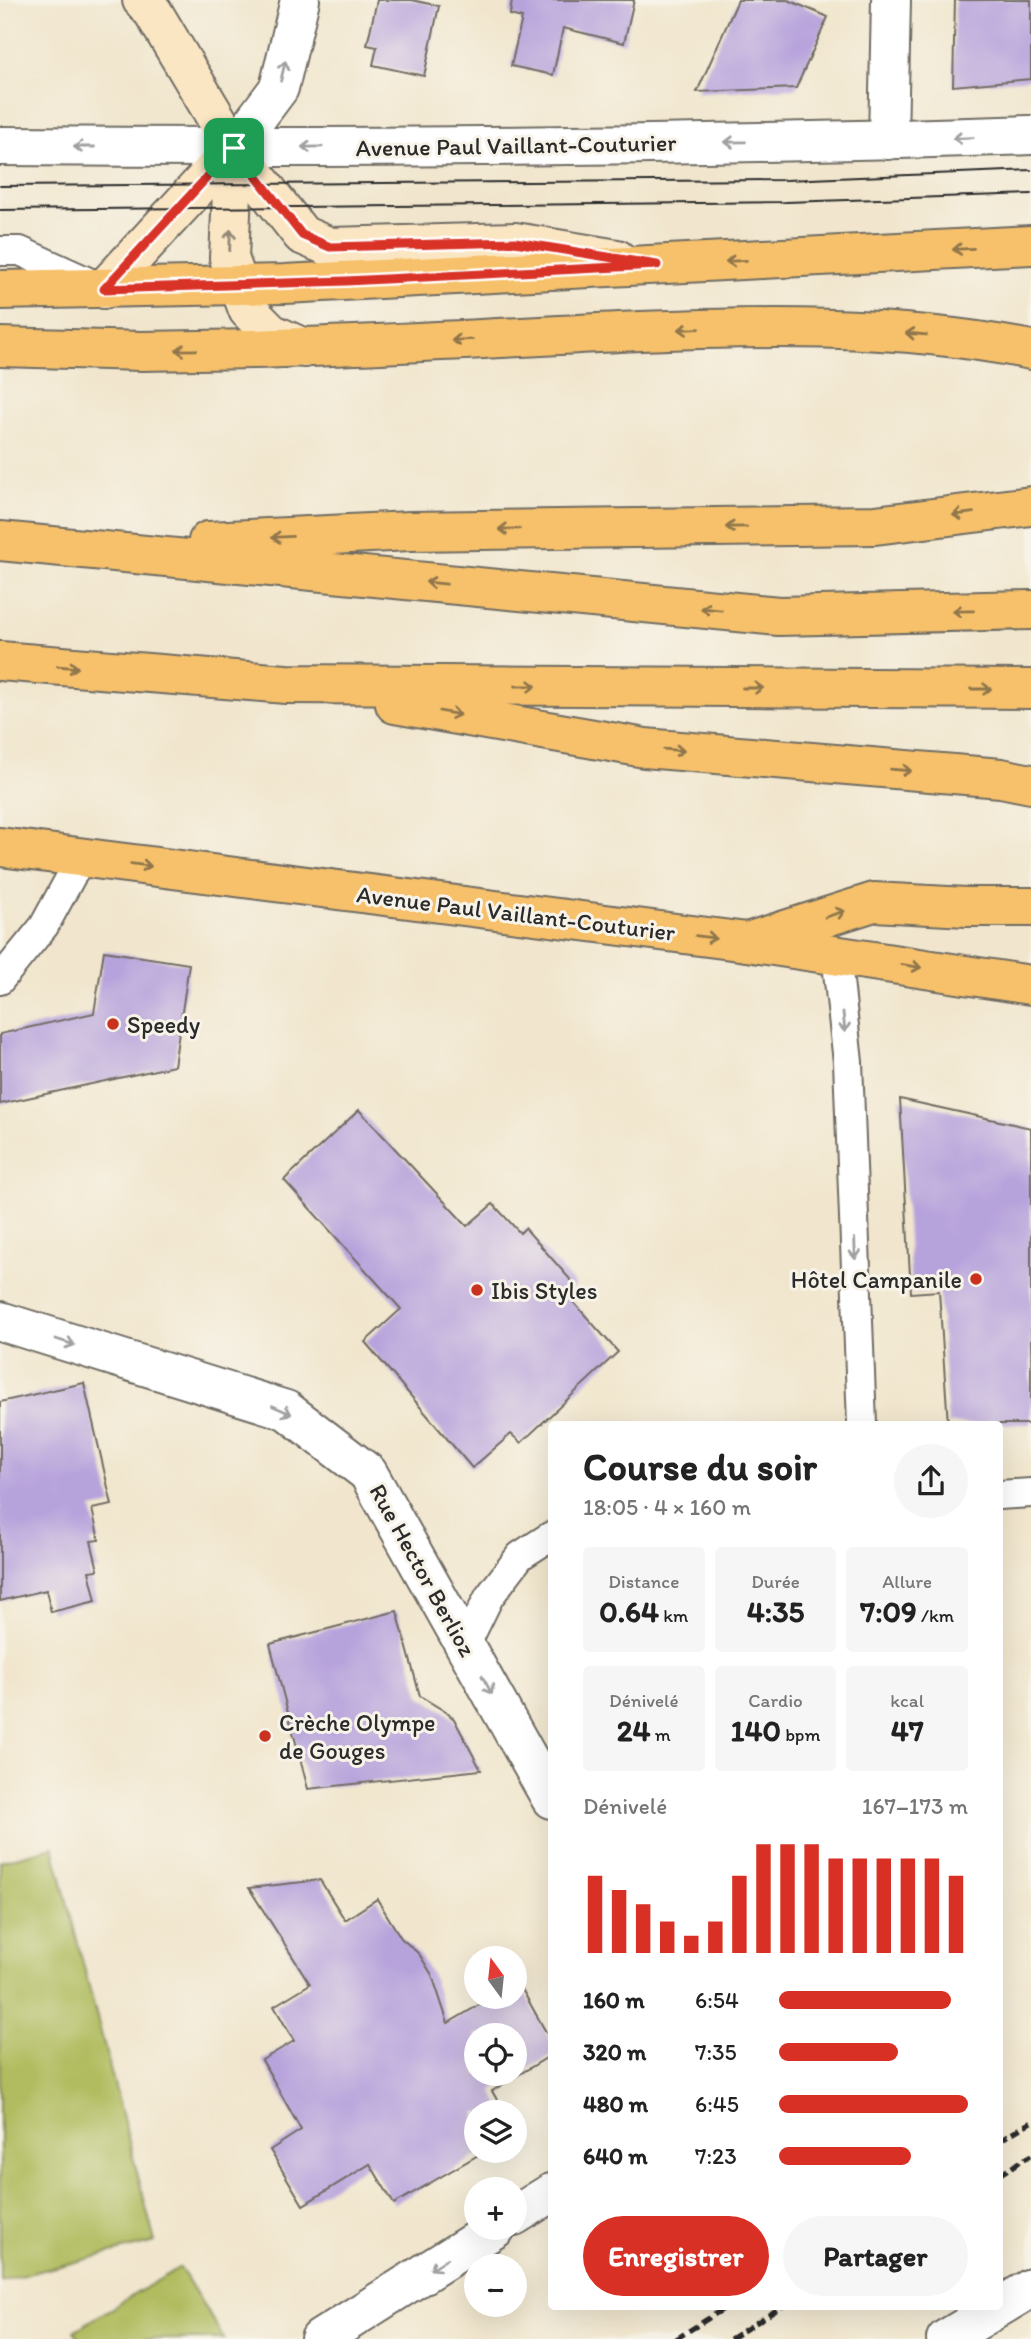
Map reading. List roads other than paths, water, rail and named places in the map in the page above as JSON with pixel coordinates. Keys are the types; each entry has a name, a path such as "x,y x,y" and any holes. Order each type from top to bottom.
{"main road":[{"path":"0,290 240,286 1031,245"},
{"path":"0,347 142,351 304,348 727,328 852,328 984,341 1031,350"},
{"path":"76,548 410,531 875,525 1031,506"},
{"path":"0,541 779,616 1031,610"},
{"path":"0,662 286,684 1031,689"},
{"path":"286,684 645,748 1000,778 1031,784"},
{"name":"Avenue Paul Vaillant-Couturier","path":"0,847 747,942 1031,985"},
{"path":"747,942 874,902 1031,907"}],"street":[{"path":"142,0 153,12 234,148 302,235 330,247 515,242 657,265"},
{"path":"104,289 234,148 279,88 300,0"},
{"path":"888,140 891,0"},
{"name":"Avenue Paul Vaillant-Couturier","path":"0,146 234,148 888,140 1031,135"},
{"path":"234,148 229,258 248,310 271,332 304,348"},
{"name":"Rue Hector Berlioz","path":"0,1321 286,1410 368,1473 548,1794"},
{"path":"527,2208 548,2195"},
{"path":"320,2339 477,2240"},
{"path":"1003,2305 1031,2288"},
{"path":"946,2339 994,2310"}],"lane":[{"path":"0,251 20,251 104,289"},
{"path":"0,980 44,926 80,858"},
{"path":"836,954 848,1062 862,1421"},
{"path":"1003,1495 1031,1493"},
{"path":"465,1646 489,1597 520,1556 548,1538"}],"tram line":[{"path":"0,186 786,180 1031,170"},
{"path":"0,210 786,202 1031,194"}],"railway":[{"path":"1003,2139 1031,2122"},
{"path":"1003,2172 1031,2155"},
{"path":"676,2339 722,2310"},
{"path":"730,2339 777,2310"}],"place":[{"name":"Speedy","path":"113,1024"},
{"name":"Hôtel Campanile","path":"976,1279"},
{"name":"Ibis Styles","path":"477,1290"},
{"name":"Crèche Olympe de Gouges","path":"265,1736"}]}
